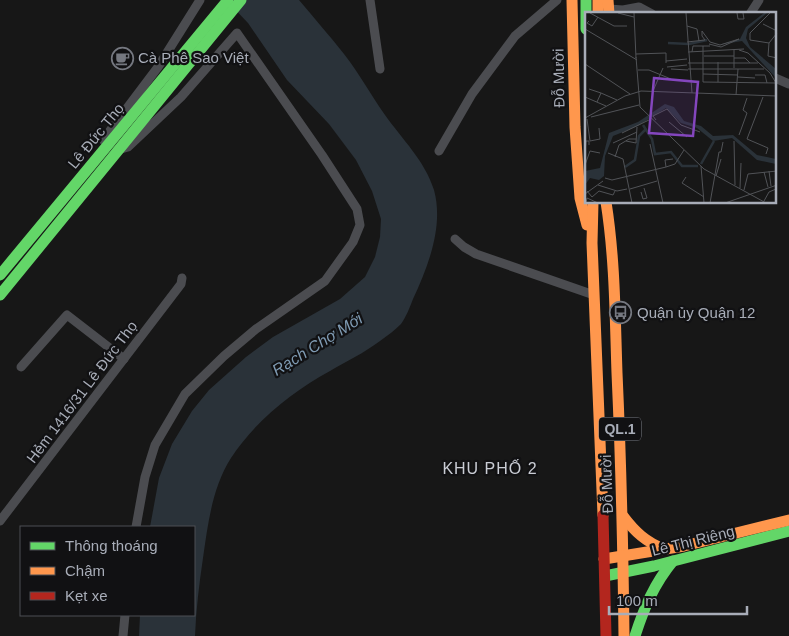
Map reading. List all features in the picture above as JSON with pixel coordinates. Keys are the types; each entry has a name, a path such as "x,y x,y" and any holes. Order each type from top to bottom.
{"main road":[{"path":"218,20 228,0"},
{"path":"218,20 242,0"},
{"name":"Đỗ Mười","path":"572,0 575,128 580,198 592,243"},
{"path":"598,0 606,9"},
{"name":"Lê Đức Thọ","path":"0,295 120,149 218,20"},
{"name":"Lê Đức Thọ","path":"0,275 218,20"},
{"name":"Đỗ Mười","path":"593,204 592,243 606,636"},
{"name":"Đỗ Mười","path":"606,204 612,241 624,516 624,636"},
{"name":"Đỗ Mười","path":"612,241 616,204"},
{"path":"624,516 636,534 645,541 664,549"},
{"name":"Lê Thị Riêng","path":"604,554 624,556 699,543 789,520"},
{"name":"Lê Thị Riêng","path":"604,576 624,573 789,531"},
{"path":"634,636 648,596 658,577 673,561"},
{"name":"QL.1","path":"623,617 634,636"}],"street":[{"name":"Lê Đức Thọ","path":"103,140 158,67 200,0"},
{"path":"370,0 380,69"},
{"path":"439,151 472,94 516,36 557,0"},
{"path":"751,12 759,0"},
{"path":"606,9 623,10 639,7 648,12"},
{"name":"Lê Đức Thọ","path":"120,149 128,147 181,96 237,33 352,201 357,209 360,225 353,242 325,281 256,329 224,356 185,394 155,445 145,477 136,526"},
{"path":"776,78 789,84"},
{"path":"455,239 476,254 594,295"},
{"name":"Hẻm 1416/31 Lê Đức Thọ","path":"0,521 124,359 180,284 182,278"},
{"path":"21,367 67,315 124,359"},
{"path":"123,636 125,616"}],"water":[{"name":"Rạch Chợ Mới","path":"226,0 299,0 349,61 385,115 425,169 434,190 437,204 436,232 424,274 401,324 362,353 316,379 275,408 251,432 231,458 219,482 209,519 199,588 195,636 139,636 140,616 195,616 195,526 150,526 159,478 172,444 192,411 209,390 246,357 273,337 340,299 365,277 375,257 380,237 381,219 372,191 356,160 329,124 287,80 248,23"}],"traffic: fast":[{"path":"0,275 228,0"},
{"path":"0,295 241,0"},
{"path":"586,0 586,12"},
{"path":"605,576 654,566 789,531"},
{"path":"635,636 650,597 660,578 673,561"}],"traffic: slow":[{"path":"572,0 575,127 580,198 587,225"},
{"path":"598,0 598,12"},
{"path":"608,0 609,12"},
{"path":"593,204 592,243 603,515"},
{"path":"606,204 613,266 615,309 622,504 624,636"},
{"path":"623,516 641,536 664,549"},
{"path":"604,559 684,546 789,520"}],"traffic: jam":[{"path":"603,515 606,636"}],"place":[{"name":"Cà Phê Sao Việt","path":"122,58"},
{"name":"Quận ủy Quận 12","path":"621,313"}],"district":[{"name":"KHU PHỐ 2","path":"490,468"}]}
